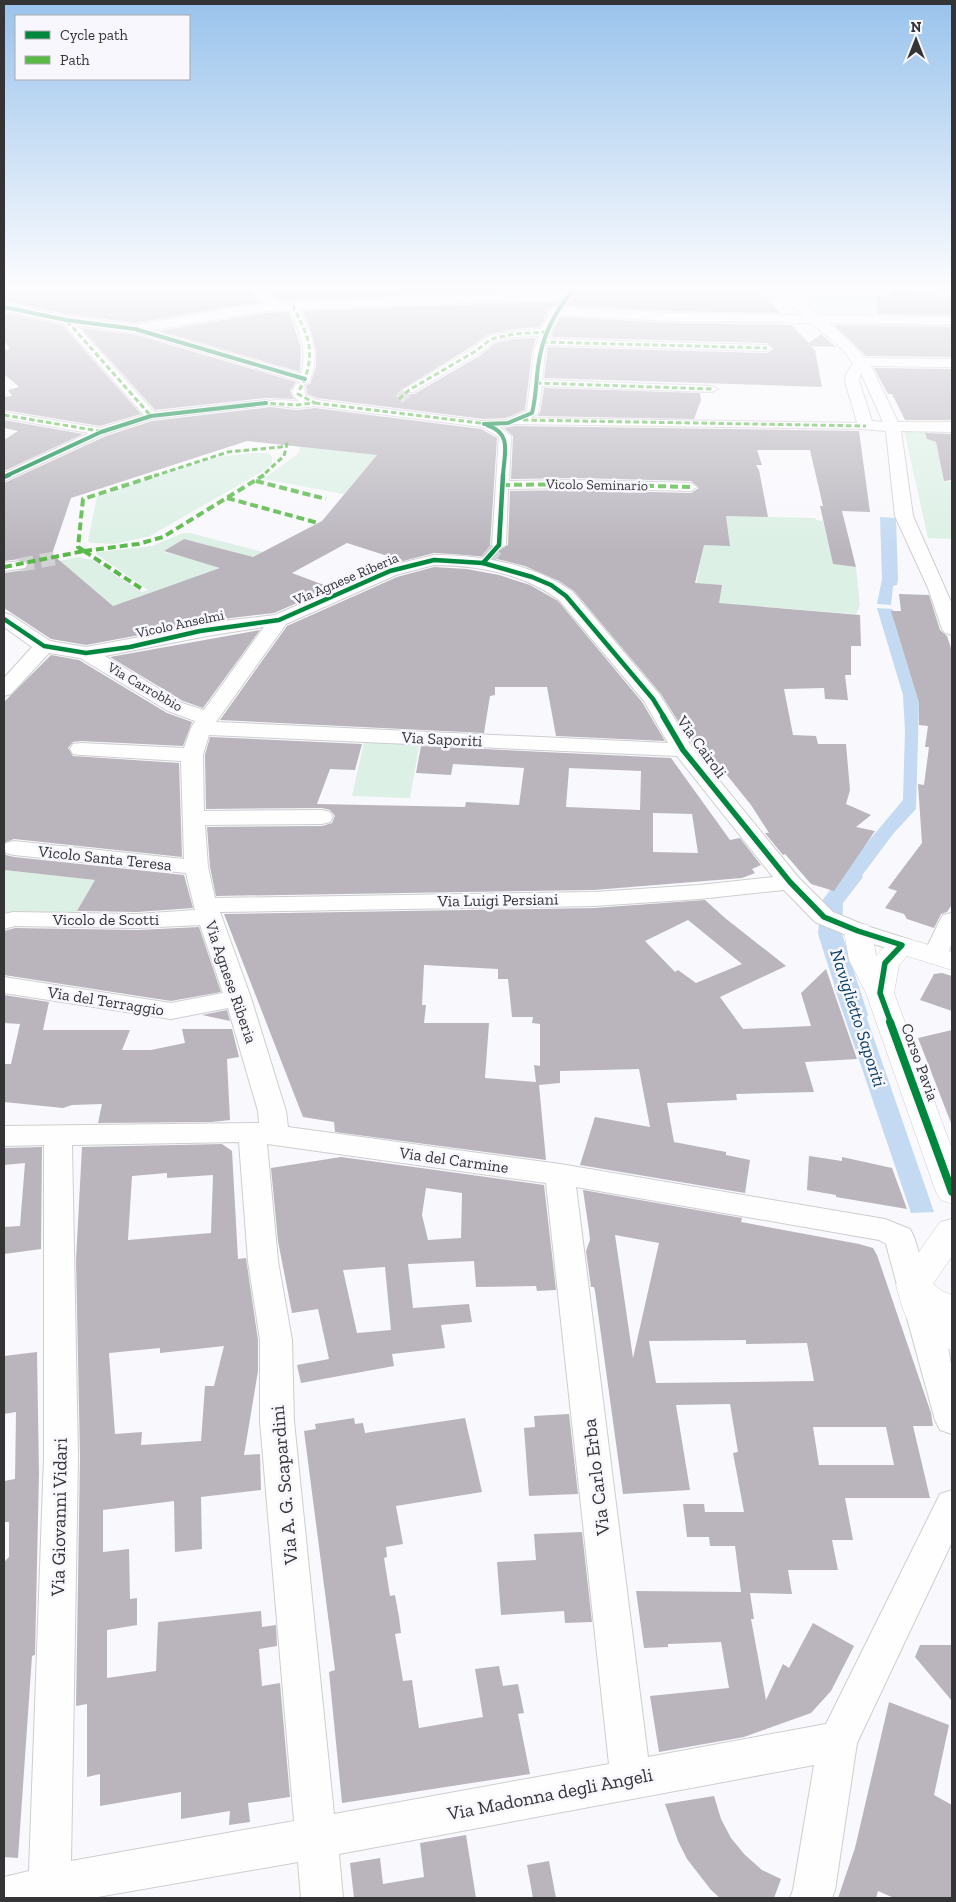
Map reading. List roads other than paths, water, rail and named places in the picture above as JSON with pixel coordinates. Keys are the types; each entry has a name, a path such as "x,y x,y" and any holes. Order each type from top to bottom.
{"street":[{"path":"114,374 151,416"},
{"path":"276,374 303,382"},
{"path":"305,374 298,392 300,396 315,403"},
{"path":"409,390 437,374"},
{"path":"517,420 531,415 535,402 537,374"},
{"path":"854,374 852,381 866,426"},
{"path":"868,374 892,427 904,516 945,589 952,629"},
{"path":"536,383 712,389"},
{"path":"4,477 101,432 151,416 270,403 296,405 315,403 484,424 517,420 542,420 952,427"},
{"path":"4,415 101,432"},
{"path":"484,424 500,431 505,436 499,545"},
{"name":"Vicolo Seminario","path":"502,485 691,486"},
{"name":"Via Agnese Riberia","path":"264,1133 272,1111 238,998 207,911 196,867 192,755 204,723 279,620 390,571 434,560 485,562"},
{"name":"Via Cairoli","path":"485,562 532,577 551,585 566,596 653,699 683,750 790,882 840,924 944,958"},
{"path":"4,567 20,565"},
{"name":"Via Carrobbio","path":"4,619 44,646 86,653 204,723"},
{"name":"Vicolo Anselmi","path":"86,653 130,647 209,629 279,620"},
{"path":"4,690 44,646"},
{"name":"Via Saporiti","path":"204,723 683,750"},
{"path":"80,749 192,755"},
{"path":"193,818 322,817"},
{"name":"Vicolo Santa Teresa","path":"14,848 196,867"},
{"name":"Via Luigi Persiani","path":"207,911 594,899 700,892 790,882"},
{"name":"Vicolo de Scotti","path":"4,922 13,918 137,922 207,911"},
{"path":"944,958 952,920"},
{"name":"Corso Pavia","path":"840,924 863,960 880,993 952,1192"},
{"name":"Corso Pavia","path":"880,993 885,963 902,945"},
{"name":"Via del Terraggio","path":"4,985 171,1011 238,998"},
{"name":"Via del Carmine","path":"4,1136 264,1133 560,1174 885,1230 899,1237 913,1285"},
{"name":"Via A. G. Scapardini","path":"264,1133 263,1261 276,1340 276,1421 322,1898"},
{"name":"Via Giovanni Vidari","path":"49,1892 61,1457 58,1136"},
{"name":"Via Carlo Erba","path":"560,1174 631,1779"},
{"path":"949,1239 913,1285 937,1313 952,1420"},
{"path":"937,1313 933,1328 952,1336"},
{"path":"811,1898 814,1890 838,1740 952,1505"},
{"name":"Via Madonna degli Angeli","path":"5,1898 49,1892 316,1838 838,1740"}],"water":[{"path":"880,517 896,518 898,579 897,585 893,586 891,605 877,604 882,579"},
{"path":"877,608 892,609 894,611 895,624 919,703 916,809 893,834 840,905 826,899 862,849 903,800 905,731 903,695"},
{"path":"821,931 837,937 852,972 837,975"},
{"path":"855,984 934,1212 911,1213 834,986"}],"waterway":[{"name":"Naviglietto Saporiti","path":"852,877 832,902 830,934 856,1015"}],"tunnel":[{"path":"399,399 409,390"},
{"path":"487,560 499,545"},
{"path":"20,565 56,558"}]}
